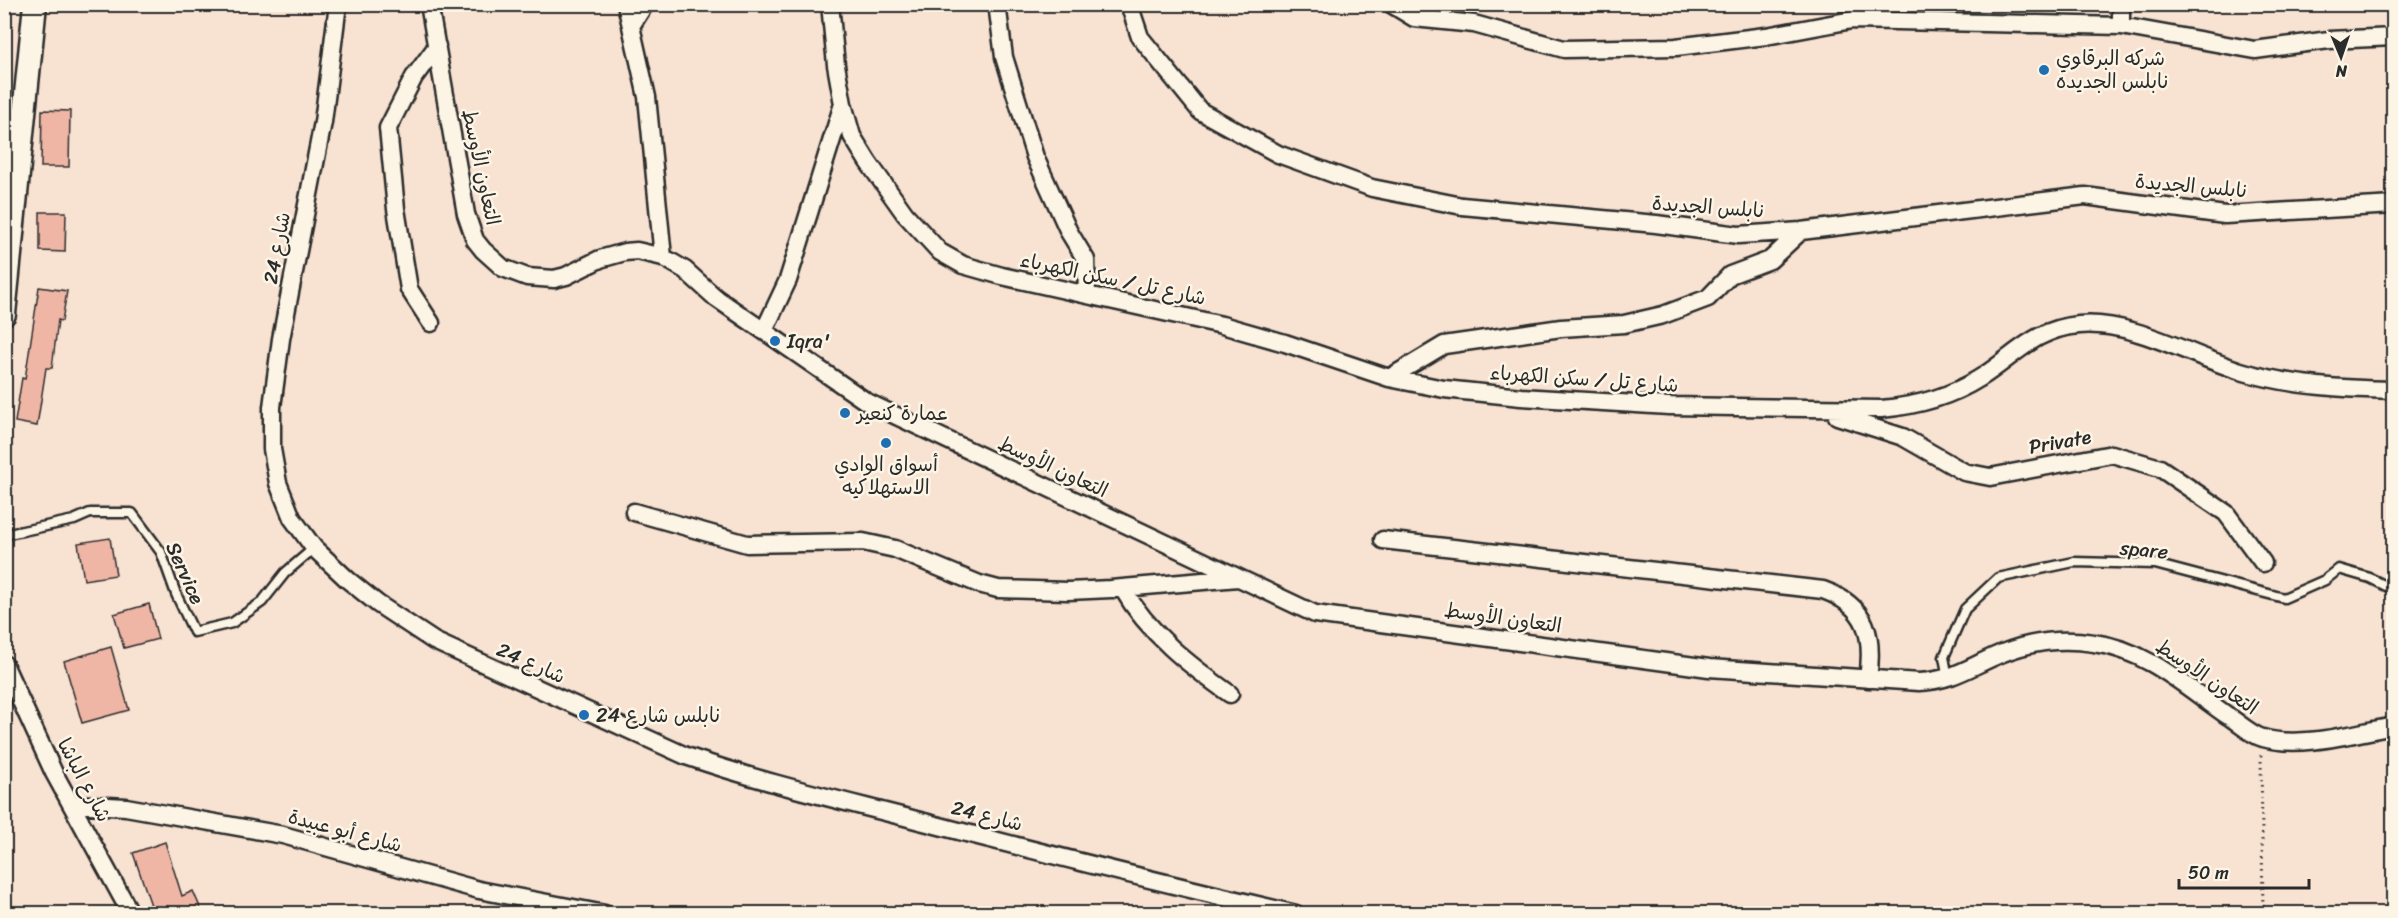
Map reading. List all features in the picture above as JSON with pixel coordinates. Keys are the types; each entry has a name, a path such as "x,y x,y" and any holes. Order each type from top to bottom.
{"street":[{"path":"4,314 35,4"},
{"name":"شارع 24","path":"338,4 323,122 281,339 272,407 272,449 278,483 292,518 314,548 378,604 434,641 687,756 717,767 844,801 1146,879 1296,914"},
{"name":"التعاون الأوسط","path":"429,4 466,214 476,240 492,260 515,273 540,279 566,276 600,259 625,252 638,251 663,257 685,270 705,291 867,402 1315,614 1708,668 1919,682 1948,678 2018,648 2057,641 2096,643 2115,647 2151,662 2261,738 2312,741 2390,726"},
{"path":"626,4 647,97 663,257"},
{"path":"631,26 645,4"},
{"name":"شارع تل / سكن الكهرباء","path":"830,4 836,65 852,136 904,214 940,252 972,268 1254,333 1389,378 1444,389 1567,399 1734,408 1881,409 1912,405 1942,396 1980,378 2019,348 2039,336 2061,328 2092,324 2137,333 2229,367 2261,376 2327,386 2394,390"},
{"path":"997,4 1004,57 1035,157 1069,232 1086,260 1087,294"},
{"name":"نابلس الجديدة","path":"1130,4 1140,36 1200,111 1278,154 1372,188 1462,206 1656,224 1738,235 1801,231 2085,196 2225,215 2394,205"},
{"path":"1391,4 1414,18 1474,24 1564,49 1676,47 1766,36 1851,20 2121,26 2255,50 2329,40 2394,37"},
{"path":"2121,4 2121,26"},
{"path":"431,323 409,289 396,209 388,128 414,77 437,46"},
{"path":"764,331 788,280 843,104"},
{"path":"1389,378 1444,345 1551,329 1624,324 1663,315 1707,298 1730,275 1770,260 1801,231"},
{"name":"Private","path":"1838,416 1903,437 1964,472 1990,477 2112,454 2160,468 2226,513 2264,563"},
{"path":"634,512 747,544 863,542 879,544 990,587 1068,591 1123,589 1239,578"},
{"path":"1383,540 1823,590 1845,599 1854,607 1866,626 1871,649 1868,679"},
{"path":"1123,589 1135,611 1167,644 1195,669 1230,694"},
{"name":"شارع الباشا","path":"4,664 54,773 131,914"},
{"name":"شارع أبو عبيدة","path":"72,804 126,807 283,835 479,891 605,914"}],"lane":[{"name":"Service","path":"4,534 74,520 90,513 132,513 161,552 176,594 194,632 232,623 262,602 285,573 314,548"},
{"name":"spare","path":"1948,678 1944,657 1965,609 1973,601 1998,578 2074,562 2155,564 2284,598 2325,580 2338,569 2370,578 2394,590"}],"path":[{"path":"2390,726 2394,686"},
{"path":"2261,738 2263,914"}],"building":[{"path":"42,110 70,111 69,167 41,167"},
{"path":"40,212 66,212 65,252 40,251"},
{"path":"39,287 67,291 62,321 58,320 52,368 46,368 37,426 15,422 22,378 25,379"},
{"path":"110,538 116,575 84,580 78,543"},
{"path":"149,604 158,639 124,648 114,614"},
{"path":"111,647 129,710 82,723 64,661"},
{"path":"165,842 182,896 193,891 203,914 154,914 133,853"}],"place":[{"name":"شركه البرقاوي نابلس الجديده","path":"2044,70"},
{"name":"Iqra'","path":"775,341"},
{"name":"عمارة كنعير","path":"845,413"},
{"name":"أسواق الوادي الاستهلاكيه","path":"886,443"},
{"name":"نابلس شارع 24","path":"584,715"}]}
